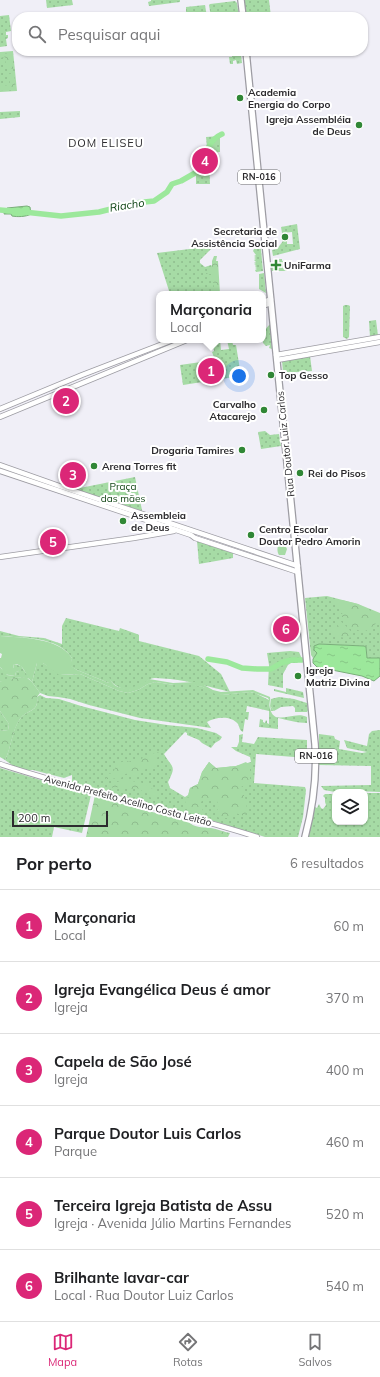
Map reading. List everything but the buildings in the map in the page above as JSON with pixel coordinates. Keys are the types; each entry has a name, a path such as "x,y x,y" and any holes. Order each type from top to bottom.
{"main road":[{"path":"241,0 242,12"},
{"name":"Rua Doutor Luiz Carlos","path":"246,56 316,750 312,807 305,837"}],"street":[{"path":"266,302 271,301"},
{"path":"266,304 271,301"},
{"path":"277,357 380,337"},
{"path":"277,357 380,342"},
{"path":"0,409 165,343"},
{"path":"0,417 180,343"},
{"path":"132,356 134,362"},
{"path":"33,396 35,402"},
{"path":"0,465 175,530 298,569"},
{"path":"0,471 106,504 298,569"},
{"path":"0,557 134,538 175,530"},
{"name":"Avenida Prefeito Acelino Costa Leitão","path":"0,764 125,801 208,822 256,837"}],"green space":[{"path":"46,0 72,0 73,5 47,8"},
{"path":"151,0 180,0 180,2 149,6 148,2"},
{"path":"243,0 269,0 270,12 244,12"},
{"path":"235,1 237,3 238,12 210,12 210,4"},
{"path":"205,5 206,12 186,12 186,7"},
{"path":"9,15 11,31 6,32 6,35 8,35 8,38 6,39 7,46 0,47 0,16"},
{"path":"12,51 17,91 0,92 0,52"},
{"path":"12,53 13,69 9,69 6,66 5,57 0,58 0,54"},
{"path":"241,56 242,63 237,64 236,60 233,61 233,64 230,64 229,57"},
{"path":"14,73 16,90 0,91 0,86 10,85 9,74"},
{"path":"20,111 20,117 0,119 0,112"},
{"path":"220,136 220,152 211,153 211,163 209,164 210,184 196,184 196,169 200,168 199,159 208,157 206,137"},
{"path":"297,224 300,249 273,256 272,250 277,249 283,241 287,240 287,244 293,244 292,232 282,233 281,227"},
{"path":"214,246 200,260 200,263 205,267 211,265 215,269 216,291 169,291 157,253"},
{"path":"254,249 261,249 263,271 256,272 255,270 257,270 255,269 257,268 254,264 256,263 254,262 256,262 254,260 256,260 254,259 256,258 254,257 256,256 254,255 256,255 253,251"},
{"path":"214,256 217,256 216,261 218,261 220,291 215,291 212,274 206,274 207,272 212,271 212,261"},
{"path":"279,259 282,259 282,261 286,260 287,271 271,271 271,267 280,266"},
{"path":"264,273 266,291 259,289 259,274"},
{"path":"343,306 350,306 349,337 347,339 343,337"},
{"path":"376,320 378,336 370,337 369,321"},
{"path":"270,324 272,349 269,348 270,345 266,346 263,343 266,343 266,329"},
{"path":"211,343 220,343 221,350 229,349 228,343 236,345 241,376 183,385 180,365 215,360 212,352 214,351 213,346 210,346 212,345"},
{"path":"310,356 312,371 283,373 282,360"},
{"path":"265,431 270,435 279,434 281,446 261,449 258,432"},
{"path":"84,465 87,482 78,484 76,474 66,475 65,469"},
{"name":"Praça das mães","path":"135,477 142,511 75,489"},
{"path":"280,540 285,540 287,549 285,555 279,555 278,546"},
{"path":"197,541 233,553 233,558 199,564"},
{"path":"327,596 358,604 380,613 380,658 367,658 366,647 364,646 319,644 318,653 313,658 311,655 305,598"},
{"path":"342,600 358,604 380,614 380,620 371,628 363,632 354,628 344,619 345,617 341,617 338,614 342,614 343,611 337,604 337,601"},
{"path":"66,618 119,631 120,628 139,635 139,641 199,656 221,674 230,692 185,681 157,678 149,679 142,685 133,689 124,689 116,686 109,679 109,683 70,666 72,658 66,651 49,642 29,638 0,636 0,631 19,636 44,638 62,644 62,626"},
{"path":"339,619 349,629 353,637 348,638 331,634 333,627 338,626"},
{"path":"0,636 29,638 49,642 66,651 72,658 71,666 77,670 109,683 109,677 112,683 122,688 139,685 149,679 173,683 195,682 221,692 253,690 270,697 271,707 274,711 271,711 268,698 251,692 222,695 215,694 203,687 156,682 128,693 119,691 80,674 59,675 43,663 37,663 32,682 23,668 18,665 14,664 13,668 20,671 16,672 15,676 3,674 0,667 0,658 2,654 0,653"},
{"path":"290,651 299,652 302,659 297,663 291,663 288,665 283,674 283,688 268,685 269,665 267,653"},
{"path":"37,663 43,663 62,675 80,674 119,691 128,693 156,682 174,685 190,684 203,687 222,695 250,692 255,693 269,700 270,710 273,715 283,718 301,715 307,717 307,723 278,718 278,729 259,727 260,719 265,723 266,720 269,724 269,711 247,706 246,712 249,712 248,720 245,719 243,732 240,730 235,721 227,718 218,718 207,722 211,728 140,718 70,699 48,696 40,693 32,682"},
{"path":"14,664 21,666 30,679 15,678 0,682 0,667 7,675 15,676 16,672 19,671 13,669"},
{"path":"26,677 32,682 40,693 37,697 36,706 23,716 17,723 5,760 0,757 0,731 8,730 9,724 0,711 0,682 5,679"},
{"path":"286,688 303,692 304,698 274,691 274,689 286,692"},
{"path":"40,695 46,698 59,699 135,720 197,728 216,733 222,737 211,748 199,740 187,735 185,732 164,754 173,769 168,782 170,788 185,797 188,795 190,788 198,784 202,772 209,762 216,768 236,766 251,762 250,757 236,751 231,747 237,747 239,735 243,734 242,742 254,744 258,737 307,740 307,758 256,754 254,783 305,787 303,817 298,837 265,837 207,819 189,816 75,786 72,782 72,775 64,778 33,770 19,770 5,760 17,723 23,716 36,706 37,697"},
{"path":"279,697 307,703 308,710 307,712 295,712 295,708 293,706 281,707 274,711 271,707 271,699"},
{"path":"0,711 9,724 8,730 0,731"},
{"path":"380,730 380,792 368,792 368,789 332,789 332,791 324,790 321,786 371,785 371,766 319,765 319,734 334,736 335,739 340,741 339,749 362,753 367,752 347,748 344,740 367,746 369,734 372,731"},
{"path":"159,752 154,768 148,768 140,772 139,777 131,773 125,774 121,778 106,779 108,774 113,773 116,766 124,760 131,762 142,759 143,756"},
{"path":"209,762 216,768 236,766 246,762 250,766 250,782 241,787 247,803 245,816 235,813 230,818 219,818 215,814 219,807 217,801 203,800 200,803 203,811 192,812 186,807 185,800 188,797 190,788 198,784 202,772"},
{"path":"0,768 91,795 82,833 54,827 52,837 0,837"},
{"path":"120,781 132,781 146,784 160,795 158,797 151,798 148,794 135,787 132,790 120,787 108,788 109,785"},
{"path":"368,793 380,793 380,837 308,837 315,807 317,808 319,804 323,809 326,805 325,798 323,796 325,794 332,794 332,825 368,825"},
{"path":"95,795 125,805 187,821 195,826 213,828 230,833 228,837 86,837"}],"water":[{"path":"30,207 31,214 29,215 16,217 12,216 11,214 4,214 7,208"},
{"path":"319,644 366,647 367,658 380,658 380,676 374,681 362,676 317,667 313,663 313,659 317,653 314,650 314,646"}],"waterway":[{"name":"Riacho","path":"24,212 61,216 99,212 135,203 154,201 167,192 172,184 181,181 202,169 210,144 222,134"},
{"name":"Riacho","path":"0,210 12,211"},
{"path":"208,659 227,662 242,668 257,669 271,669 281,663 291,660 302,660"}],"place":[{"name":"Academia Energia do Corpo","path":"240,98"},
{"name":"Igreja Assembléia de Deus","path":"359,125"},
{"name":"Parque Doutor Luis Carlos","path":"205,161"},
{"name":"Secretaria de Assistência Social","path":"285,237"},
{"name":"UniFarma","path":"276,265"},
{"name":"Marçonaria","path":"211,371"},
{"name":"Top Gesso","path":"271,375"},
{"name":"Igreja Evangélica Deus é amor","path":"66,401"},
{"name":"Carvalho Atacarejo","path":"264,410"},
{"name":"Drogaria Tamires","path":"242,450"},
{"name":"Arena Torres fit","path":"94,466"},
{"name":"Rei do Pisos","path":"300,473"},
{"name":"Capela de São José","path":"73,475"},
{"name":"Assembleia de Deus","path":"123,521"},
{"name":"Centro Escolar Doutor Pedro Amorin","path":"251,535"},
{"name":"Terceira Igreja Batista de Assu","path":"53,542"},
{"name":"Brilhante lavar-car","path":"286,629"},
{"name":"Igreja Matriz Divina","path":"298,676"}],"district":[{"name":"DOM ELISEU","path":"106,143"}]}
